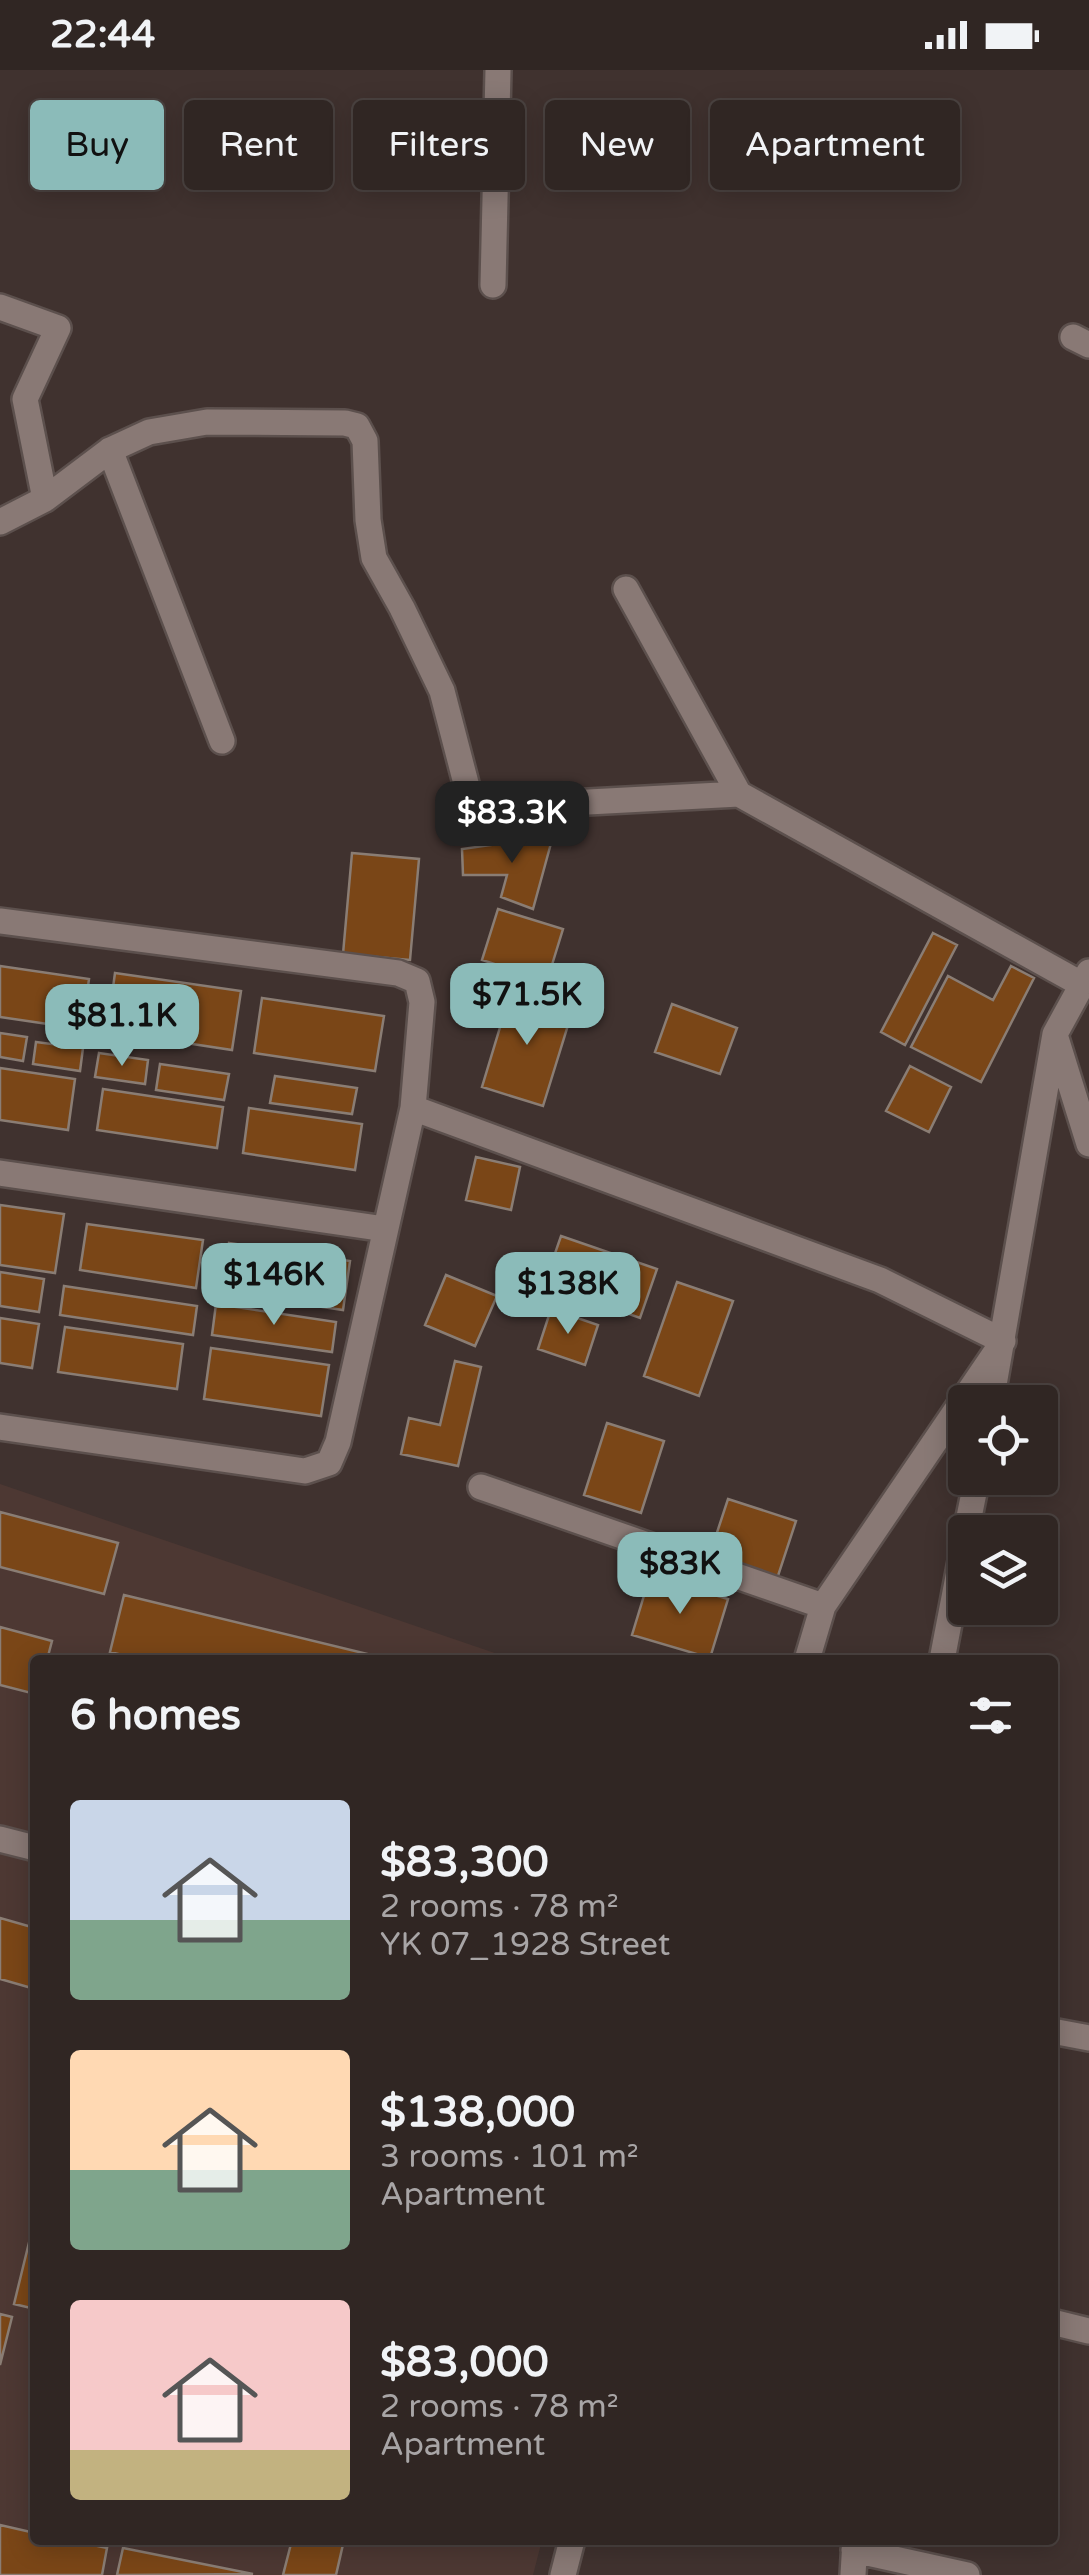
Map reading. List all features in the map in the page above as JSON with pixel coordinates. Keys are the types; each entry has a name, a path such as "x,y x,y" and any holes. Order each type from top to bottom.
{"street":[{"path":"494,284 498,70"},
{"path":"0,306 58,328 25,399 45,498"},
{"path":"0,522 45,498 110,450 149,432 206,422 357,426 365,440 368,520 374,558 442,691 468,791 478,803 494,807 739,794 1085,978 1055,1034 995,1385"},
{"path":"110,450 222,742"},
{"path":"626,588 739,794"},
{"path":"0,921 398,973 418,981 422,1002 412,1108 338,1442 328,1463 305,1472 0,1428"},
{"path":"1055,1034 1089,1144"},
{"path":"412,1108 880,1280 1004,1341"},
{"path":"0,1173 385,1229"},
{"path":"808,1655 822,1606 1004,1341"},
{"path":"480,1487 822,1606"},
{"path":"943,1655 949,1625"},
{"path":"0,1838 30,1847"},
{"path":"1058,2032 1089,2038"},
{"path":"1058,2323 1089,2331"},
{"path":"563,2575 571,2545"},
{"path":"854,2555 968,2575"}],"shaded area":[{"path":"0,1484 500,1655 30,1655 30,2545 541,2545 533,2575 0,2575"}],"building":[{"path":"553,836 533,909 501,897 507,875 463,875 462,849"},
{"path":"352,853 419,859 410,960 343,954"},
{"path":"498,909 563,929 547,981 482,960"},
{"path":"933,933 957,945 905,1045 881,1032"},
{"path":"0,966 89,979 82,1029 0,1017"},
{"path":"1011,966 1034,978 981,1082 911,1047 948,976 993,1000"},
{"path":"115,973 241,991 232,1050 107,1031"},
{"path":"511,991 573,1009 543,1106 482,1087"},
{"path":"262,998 384,1016 375,1071 254,1053"},
{"path":"672,1004 737,1028 720,1074 655,1052"},
{"path":"0,1033 27,1037 23,1061 0,1057"},
{"path":"36,1042 83,1048 80,1071 33,1064"},
{"path":"99,1053 148,1060 145,1084 95,1077"},
{"path":"160,1064 229,1074 224,1100 156,1090"},
{"path":"910,1066 951,1087 929,1132 886,1111"},
{"path":"0,1068 75,1079 68,1130 0,1120"},
{"path":"275,1076 357,1088 352,1114 270,1103"},
{"path":"103,1089 223,1107 217,1148 97,1130"},
{"path":"249,1108 362,1124 355,1170 243,1153"},
{"path":"476,1157 520,1167 511,1210 466,1200"},
{"path":"0,1205 64,1214 55,1273 0,1265"},
{"path":"87,1224 203,1240 196,1288 80,1270"},
{"path":"561,1236 657,1269 640,1318 564,1291 558,1296 542,1291"},
{"path":"229,1243 350,1261 343,1310 222,1292"},
{"path":"0,1272 44,1279 39,1312 0,1306"},
{"path":"446,1275 497,1296 475,1346 425,1325"},
{"path":"677,1282 733,1301 699,1396 644,1376"},
{"path":"64,1286 197,1306 193,1335 60,1315"},
{"path":"216,1304 336,1322 332,1352 212,1335"},
{"path":"551,1309 598,1325 585,1365 538,1349"},
{"path":"0,1318 39,1324 32,1368 0,1363"},
{"path":"65,1327 183,1344 177,1389 58,1372"},
{"path":"211,1348 329,1365 321,1416 204,1399"},
{"path":"455,1361 481,1367 458,1466 401,1454 409,1418 440,1425"},
{"path":"607,1423 664,1441 641,1513 584,1495"},
{"path":"728,1499 796,1521 775,1585 707,1563"},
{"path":"0,1512 118,1543 104,1594 0,1567"},
{"path":"650,1576 728,1599 711,1655 632,1635"},
{"path":"124,1595 371,1655 122,1655 110,1652"},
{"path":"0,1627 52,1641 48,1655 30,1655 30,1693 0,1685"},
{"path":"0,1918 30,1927 30,1988 0,1979"},
{"path":"30,2238 30,2308 14,2304"},
{"path":"0,2314 12,2317 0,2365"},
{"path":"0,2525 30,2532 30,2545 107,2548 102,2575 0,2575"},
{"path":"291,2545 343,2545 336,2575 283,2575"},
{"path":"123,2548 253,2574 117,2575"}]}
